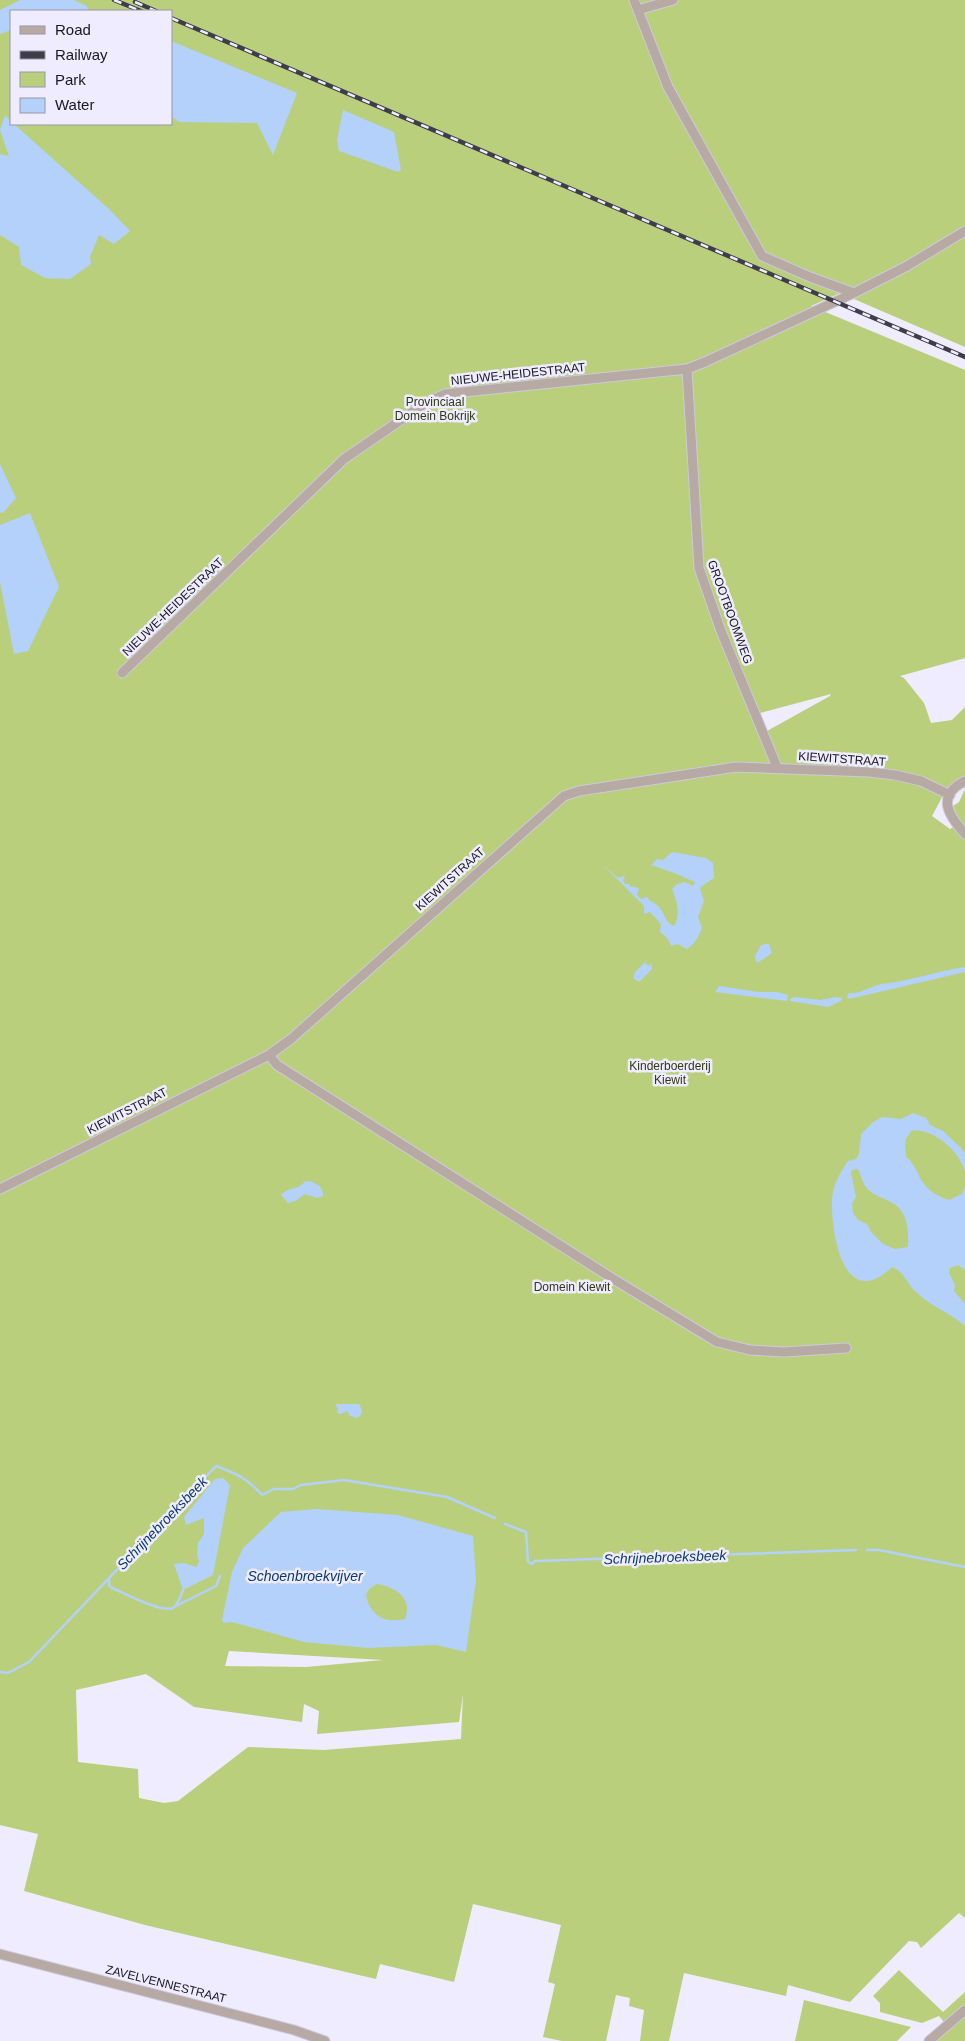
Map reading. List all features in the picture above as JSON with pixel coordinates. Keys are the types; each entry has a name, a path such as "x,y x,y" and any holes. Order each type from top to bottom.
{"street":[{"path":"634,0 668,87 762,256 810,277 854,293"},
{"path":"638,10 674,0"},
{"name":"NIEUWE-HEIDESTRAAT","path":"122,673 344,459 427,402 446,394 687,369 854,293 907,266 965,231"},
{"name":"GROOTBOOMWEG","path":"687,369 689,434 698,568 721,631 777,767"},
{"name":"KIEWITSTRAAT","path":"0,1189 269,1055 298,1033 411,930 564,796 580,791 711,769 736,767 777,767 895,775 921,782 950,795"},
{"path":"965,781 956,786 947,804 948,812 965,834"},
{"path":"269,1055 277,1065 610,1277 717,1342 750,1350 784,1352 846,1348"},
{"name":"ZAVELVENNESTRAAT","path":"0,1954 294,2030 325,2041"},
{"path":"929,2041 965,2010"}],"green space":[{"path":"0,0 965,0 965,347 840,293 811,306 965,370 965,658 900,676 904,678 924,703 931,723 952,720 965,707 965,788 947,788 932,816 950,829 960,823 953,806 959,802 965,789 965,1918 959,1913 921,1948 917,1942 909,1941 850,2002 788,1985 786,1996 684,1973 669,2041 640,2041 644,2010 629,2006 630,1998 616,1995 606,2041 562,2041 543,2037 555,1984 548,1982 561,1925 473,1904 454,1982 380,1964 376,1979 145,1925 24,1891 38,1834 0,1825","holes":["831,694 830,696 767,731 760,713","229,1651 383,1660 306,1667 225,1666","146,1674 194,1707 302,1722 304,1704 319,1711 317,1734 459,1722 463,1694 461,1739 324,1750 248,1747 178,1801 164,1803 139,1798 138,1769 78,1762 76,1690"]},
{"path":"899,1970 943,2012 965,1992 965,2041 935,2041 949,2028 939,2016 922,2023 880,2012 880,2003 873,1996"},
{"path":"804,2000 911,2027 897,2041 795,2041"}],"water":[{"path":"20,0 74,0 87,6 88,10 10,10 10,30 0,34 0,10"},
{"path":"172,41 297,93 273,155 257,123 179,122 172,117"},
{"path":"343,110 394,132 401,170 398,172 339,151 337,140"},
{"path":"5,115 10,120 10,125 15,125 110,210 130,231 114,244 99,235 90,257 91,264 70,279 45,278 21,265 19,247 0,235 0,154 9,156 0,130"},
{"path":"0,464 16,498 3,513 0,512"},
{"path":"30,513 59,587 28,651 14,654 0,582 0,525"},
{"path":"672,852 706,858 713,863 714,878 700,889 704,901 698,917 702,928 696,940 687,949 678,944 671,946 668,939 660,932 661,924 650,912 644,914 644,906 601,863 618,878 623,876 625,884 639,888 637,895 641,899 647,897 658,905 667,921 674,926 678,913 672,889 677,884 685,882 693,886 695,882 651,865 657,859 663,860"},
{"path":"769,944 772,953 756,962 755,956 761,945"},
{"path":"647,960 645,963 649,966 651,963 652,969 639,982 633,978 635,972"},
{"path":"965,967 965,972 849,999 847,997 849,993 878,985"},
{"path":"719,986 758,992 777,992 788,995 787,1001 715,992"},
{"path":"836,997 842,998 841,1001 828,1007 790,1001 791,998 820,1000"},
{"path":"913,1113 926,1118 930,1125 943,1131 965,1154 965,1172 957,1156 944,1142 936,1137 928,1133 911,1131 905,1141 906,1157 932,1192 949,1200 962,1194 965,1186 965,1270 958,1265 950,1268 949,1273 955,1285 954,1291 965,1304 965,1326 922,1297 900,1272 892,1267 876,1279 862,1281 852,1275 844,1264 838,1249 834,1232 832,1201 833,1190 839,1175 848,1161 856,1159 859,1154 861,1134 873,1122 882,1117 901,1119","holes":["858,1169 863,1183 868,1190 895,1204 900,1209 906,1220 908,1247 895,1249 883,1244 871,1232 867,1224 858,1220 853,1213 852,1203 856,1197 851,1173 852,1170"]},
{"path":"305,1181 318,1185 322,1189 323,1196 317,1198 305,1194 295,1201 288,1203 281,1195 287,1190 300,1186"},
{"path":"359,1404 362,1410 361,1415 357,1418 350,1416 347,1411 341,1414 337,1413 338,1408 335,1405"},
{"path":"223,1478 230,1485 213,1575 183,1590 174,1564 184,1563 196,1567 199,1562 197,1554 198,1543 204,1534 204,1518 186,1525 184,1517 215,1479"},
{"name":"Schoenbroekvijver","path":"317,1509 398,1515 473,1536 476,1580 466,1652 436,1645 368,1648 304,1642 232,1622 224,1623 222,1620 232,1572 243,1548 281,1512","holes":["377,1584 396,1591 405,1599 407,1605 405,1619 385,1619 374,1612 366,1594 370,1588"]}],"waterway":[{"name":"Schrijnebroeksbeek","path":"0,1672 8,1673 29,1662 216,1466 241,1477 262,1495 274,1489 293,1489 301,1485 344,1480 447,1497 495,1518"},
{"name":"Schrijnebroeksbeek","path":"505,1524 526,1532 528,1562 532,1564 535,1561 856,1550"},
{"name":"Schrijnebroeksbeek","path":"867,1550 879,1550 965,1567"},
{"path":"176,1606 216,1586 220,1576"},
{"path":"109,1579 109,1585 112,1588 160,1608 175,1607 183,1590"}],"railway":[{"path":"114,0 139,10"},
{"path":"135,2 154,10"},
{"path":"172,18 965,357"}],"park label":[{"name":"Provinciaal Domein Bokrijk","path":"435,409"},
{"name":"Kinderboerderij Kiewit","path":"670,1073"},
{"name":"Domein Kiewit","path":"572,1287"}]}
